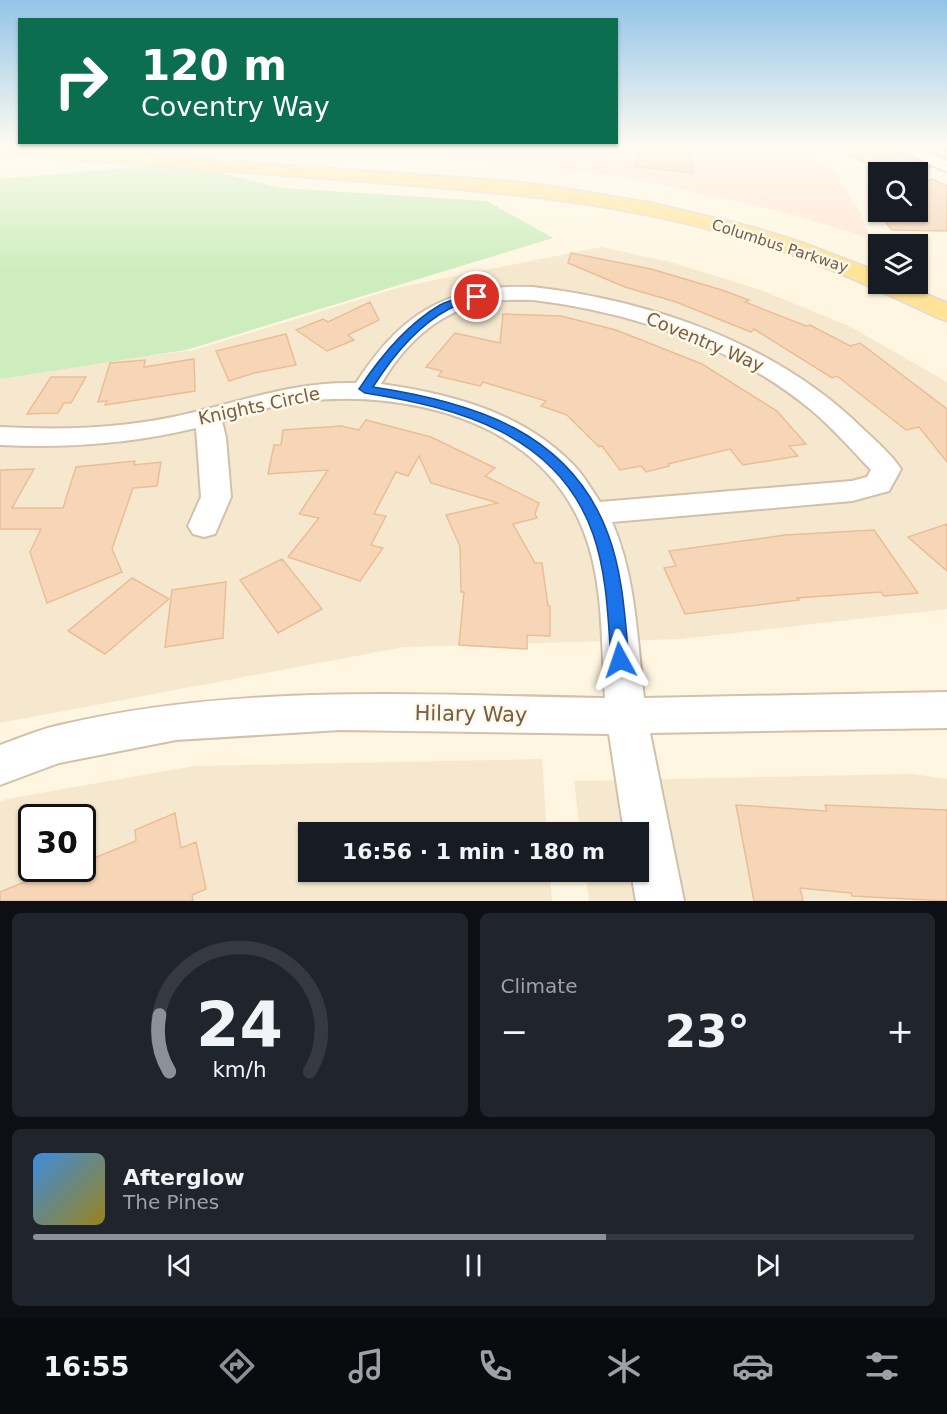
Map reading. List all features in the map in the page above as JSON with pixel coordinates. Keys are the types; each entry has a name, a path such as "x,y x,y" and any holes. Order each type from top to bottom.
{"main road":[{"name":"Columbus Parkway","path":"510,187 586,196 642,206 760,237 868,277"},
{"name":"Columbus Parkway","path":"594,187 723,213 824,243 868,261"},
{"path":"928,284 947,293"},
{"path":"906,294 947,313"}],"street":[{"name":"Coventry Way","path":"365,389 383,362 419,324 446,306 477,297 510,293 563,296 639,314 683,329 769,369 808,394 846,426 886,470 878,484 852,491 592,513"},
{"name":"Knights Circle","path":"0,436 70,438 156,428 295,394 365,389 422,398 494,421 519,435 549,457 572,480 592,513 601,536 613,582 627,716 660,901"},
{"path":"204,526 216,497 213,438 207,417"},
{"name":"Hilary Way","path":"0,765 59,744 176,722 340,712 627,716 947,710"}],"shaded area":[{"path":"672,187 844,187 860,211 868,237 780,211"},
{"path":"601,247 670,262 761,290 849,326 947,382 947,609 681,639 404,647 0,723 0,375 194,350 400,287"},
{"path":"542,759 546,822 298,822 298,882 551,882 552,901 0,901 0,802 194,766"},
{"path":"912,774 947,779 947,901 589,901 586,882 649,882 649,822 579,822 574,781"}],"green space":[{"path":"0,187 277,187 487,201 553,238 186,350 0,379"}],"building":[{"path":"928,187 947,187 947,231 892,230 886,222 928,222"},
{"path":"571,253 651,269 722,290 749,300 745,302 806,326 810,325 850,346 860,343 947,409 947,462 919,427 906,430 837,376 832,378 754,329 751,332 676,302 625,287 568,263"},
{"path":"370,302 379,320 348,335 354,340 327,351 296,330 323,319 328,322"},
{"path":"503,314 561,316 616,330 702,364 777,411 806,444 789,446 798,456 743,465 730,449 668,464 669,466 646,472 641,466 620,470 602,446 599,447 567,415 541,406 546,401 483,382 480,386 438,376 442,371 426,367 455,333 500,343"},
{"path":"286,334 296,365 254,373 229,381 216,351"},
{"path":"194,359 195,391 105,405 107,401 98,402 110,363 145,360 144,367"},
{"path":"51,377 86,377 71,403 64,403 58,413 27,414"},
{"path":"366,420 431,437 495,468 485,476 539,503 535,514 537,518 513,524 535,563 542,563 548,606 550,606 550,636 527,635 527,649 459,645 464,592 461,592 460,546 446,515 498,503 431,483 419,456 408,476 396,472 374,514 386,516 371,545 383,548 360,581 288,557 319,518 299,514 328,470 268,474 274,445 281,445 283,430 341,426 359,430"},
{"path":"135,461 134,465 161,462 157,486 133,488 112,549 122,572 47,603 30,552 41,529 0,529 0,470 34,469 12,508 63,508 76,467"},
{"path":"947,524 947,571 908,537"},
{"path":"874,530 918,593 884,596 881,592 797,598 799,600 685,614 664,568 676,566 669,551 785,535"},
{"path":"282,559 322,609 278,633 240,580"},
{"path":"132,578 169,599 105,654 68,631"},
{"path":"226,582 223,638 165,647 172,590"},
{"path":"736,805 827,811 825,805 947,810 947,901 852,896 851,893 800,888 803,901 754,901"},
{"path":"175,813 181,848 196,842 206,889 192,895 193,901 0,901 0,892 24,882 96,882 96,857 136,841 135,830"}],"route":[{"path":"477,297 446,306 419,324 383,362 365,389 422,398 494,421 519,435 549,457 572,480 592,513 601,536 613,582 620,660"}]}
